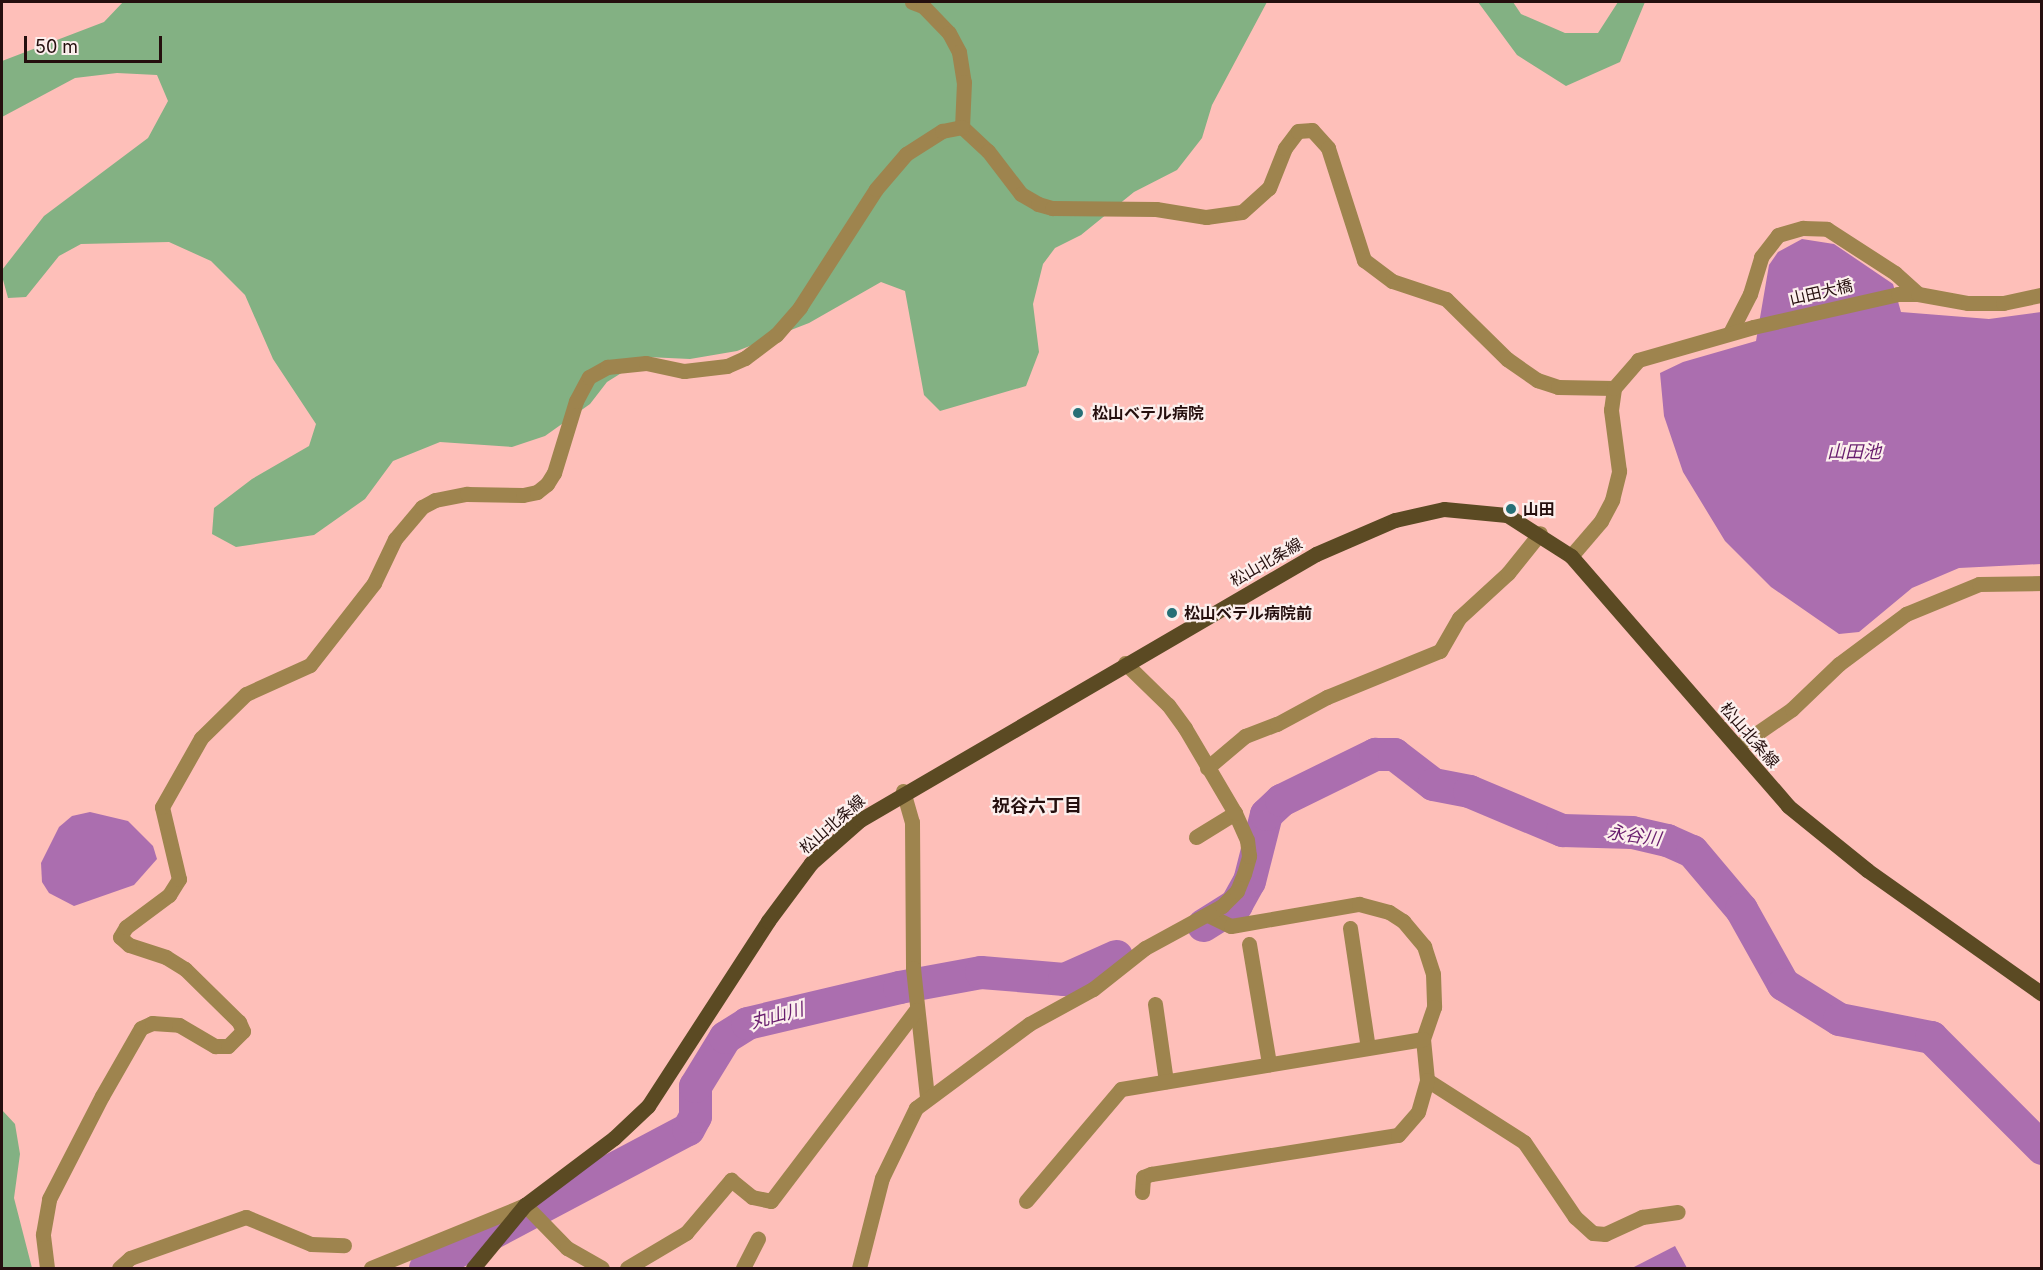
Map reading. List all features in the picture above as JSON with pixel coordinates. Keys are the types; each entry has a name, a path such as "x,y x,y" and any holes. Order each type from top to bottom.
{"main road":[{"name":"松山北条線","path":"476,1265 524,1205 614,1138 648,1106 768,921 811,863 860,820 903,791 1316,554 1395,520 1444,509 1480,510 1508,515 1540,533 1571,556 1788,806 1826,840 2042,994"}],"street":[{"path":"912,2 923,6 949,33 959,52 964,82 962,127 988,151 1021,194 1038,204 1052,208 1156,209 1206,217 1242,212 1253,206 1269,188 1285,148 1298,131 1312,130 1328,148 1364,260 1392,281 1446,299 1507,359 1537,380 1558,387 1614,388 1611,410 1619,471 1612,500 1601,521 1571,556"},
{"path":"47,1269 43,1234 49,1199 102,1096 141,1028 165,1022 215,1046 228,1046 239,1039 243,1031 238,1022 185,969 166,957 129,945 120,937 126,927 169,895 179,879 162,807 201,738 246,694 310,664 374,583 395,539 422,507 435,500 467,494 523,495 537,492 547,484 554,473 576,401 589,376 607,367 646,363 684,371 727,366 745,358 776,335 800,307 876,189 906,154 942,131 962,127"},
{"path":"1730,333 1750,294 1761,257 1778,235 1803,228 1827,229 1895,273 1918,294"},
{"name":"山田大橋","path":"1614,388 1638,360 1753,327 1898,294 1918,294 1968,303 2003,303 2042,295"},
{"path":"1207,768 1245,736 1277,724 1319,700 1440,651 1459,618 1508,573 1540,533"},
{"path":"1737,747 1792,709 1839,664 1906,614 1979,584 2042,583"},
{"path":"859,1269 882,1178 907,1124 927,1097 995,1053 1029,1024 1093,989 1145,948 1208,915 1236,891 1247,865 1247,840 1235,813 1168,705 1125,663"},
{"path":"903,791 912,822 916,1010 927,1097"},
{"path":"1197,837 1235,813"},
{"path":"1142,1192 1143,1177 1151,1174 1398,1135 1418,1112 1427,1080 1423,1040 1435,991 1429,959 1414,933 1389,912 1359,904 1231,926 1208,915"},
{"path":"1350,928 1368,1048"},
{"path":"1249,944 1269,1064"},
{"path":"1155,1004 1166,1081"},
{"path":"627,1269 686,1233 731,1180 752,1197 771,1201 916,1010"},
{"path":"1026,1201 1121,1089 1423,1040"},
{"path":"1427,1080 1524,1142 1575,1217 1593,1233 1605,1234 1642,1217 1678,1212"},
{"path":"371,1269 524,1205 567,1248 602,1269"},
{"path":"119,1269 130,1258 246,1217 311,1244 344,1245"},
{"path":"742,1269 758,1239"}],"green space":[{"path":"123,2 1267,2 1212,105 1202,138 1177,170 1134,192 1081,235 1055,248 1043,264 1033,304 1039,352 1026,386 940,411 924,395 905,291 881,282 809,323 737,351 690,359 647,357 607,382 590,404 545,436 512,447 440,442 393,461 365,499 314,535 236,547 212,534 214,508 252,479 309,446 316,424 273,359 245,295 211,261 169,242 81,244 59,256 26,297 8,298 2,276 2,270 44,216 148,138 168,101 157,75 117,73 75,78 2,117 2,61 104,22"},
{"path":"1478,2 1513,2 1521,14 1565,33 1598,33 1618,2 1645,2 1620,62 1566,86 1517,55"},
{"path":"2,1110 15,1124 20,1154 14,1198 32,1268 2,1268"}],"water":[{"name":"山田池","path":"1802,239 1834,244 1893,284 1901,312 1989,319 2041,312 2041,564 1959,568 1912,588 1859,632 1839,634 1771,587 1725,541 1683,472 1664,416 1660,373 1683,362 1756,341 1769,265 1778,252"},
{"path":"90,812 128,821 153,846 157,859 134,885 74,906 49,893 42,882 41,863 59,827 72,816"},
{"path":"1675,1246 1687,1268 1632,1268"}],"waterway":[{"name":"永谷川","path":"1203,925 1236,904 1249,881 1266,814 1281,800 1375,754 1394,754 1433,784 1469,791 1562,830 1632,832 1667,840 1692,851 1741,909 1783,984 1839,1019 1931,1037 2042,1148"},
{"name":"丸山川","path":"425,1268 688,1129 695,1116 695,1086 725,1037 747,1023 899,987 981,972 1064,979 1116,956"}],"place":[{"name":"松山ベテル病院","path":"1078,413"},
{"name":"山田","path":"1511,509"},
{"name":"松山ベテル病院前","path":"1172,613"}],"district":[{"name":"祝谷六丁目","path":"1037,806"}]}
